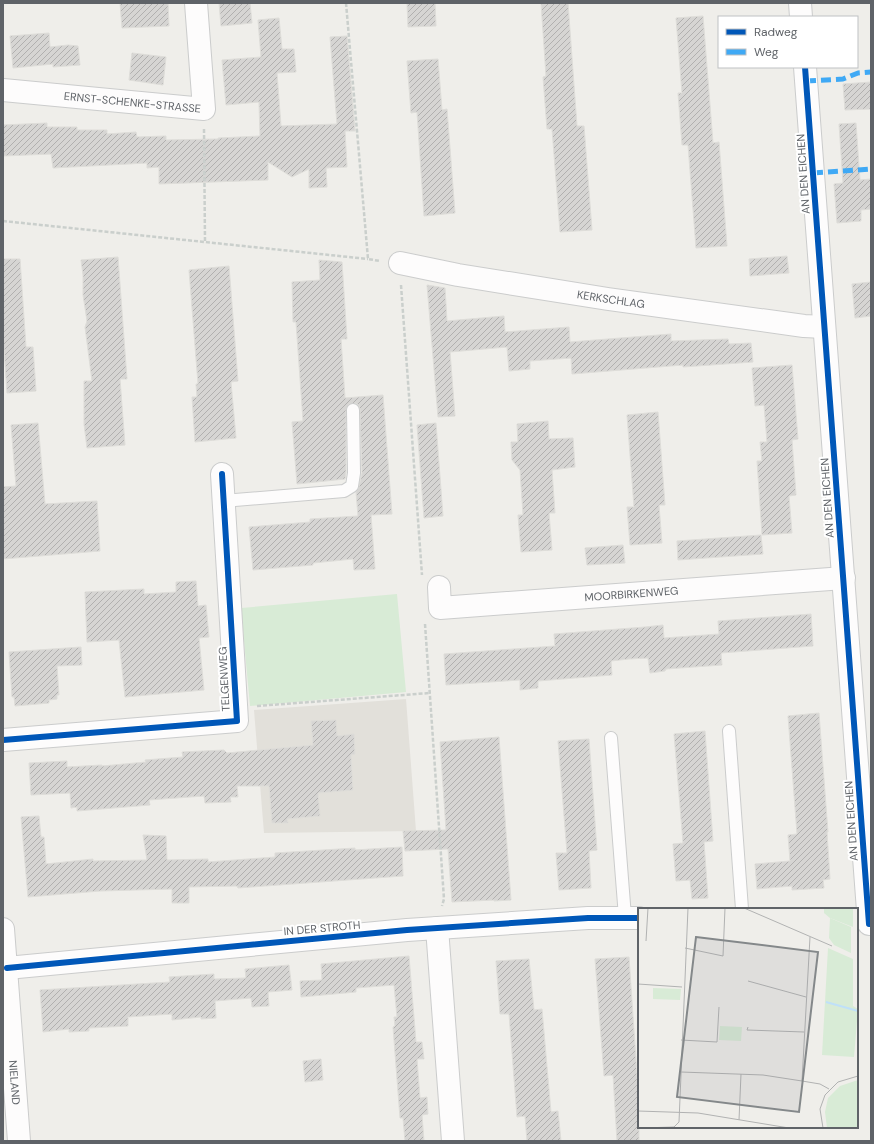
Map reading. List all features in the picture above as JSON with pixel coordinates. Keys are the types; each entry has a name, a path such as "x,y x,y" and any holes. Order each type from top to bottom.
{"street":[{"name":"ERNST-SCHENKE-STRASSE","path":"3,90 204,109 196,3"},
{"path":"800,3 802,16"},
{"name":"AN DEN EICHEN","path":"805,68 844,578 866,924"},
{"name":"KERKSCHLAG","path":"400,263 458,275 608,299 804,326 824,327"},
{"name":"TELGENWEG","path":"3,740 237,721 222,474"},
{"name":"MOORBIRKENWEG","path":"430,585 440,608 844,578"},
{"name":"IN DER STROTH","path":"7,968 399,930 588,918 632,917"},
{"path":"437,928 453,1141"},
{"name":"NIELAND","path":"3,929 19,1141"}],"lane":[{"path":"223,501 344,491 352,486 354,473 353,410"},
{"path":"729,731 742,908"},
{"path":"611,738 632,917"}],"path":[{"path":"346,3 368,259"},
{"path":"204,109 205,242"},
{"path":"3,222 400,263 430,585"},
{"path":"425,622 444,899 437,928"},
{"path":"237,721 248,707 430,693"}],"shaded area":[{"path":"406,699 416,831 264,833 254,710"}],"green space":[{"path":"397,594 406,692 250,706 241,608"}],"building":[{"path":"120,3 168,3 169,26 122,28"},
{"path":"219,3 250,3 252,23 221,26"},
{"path":"407,3 435,3 436,26 408,27"},
{"path":"541,3 568,3 577,126 584,126 592,230 560,232 552,129 547,129 543,77 546,76"},
{"path":"703,16 713,143 719,142 727,246 696,248 688,145 682,145 678,93 682,93 676,18"},
{"path":"279,18 282,49 294,49 296,72 277,73 281,126 337,124 330,37 347,36 355,131 345,131 347,167 326,168 327,187 309,188 309,169 292,177 268,162 268,180 159,184 159,167 147,168 147,163 53,168 51,154 3,156 3,125 47,123 47,127 77,127 77,130 107,130 107,134 136,132 137,137 166,136 166,140 218,139 260,136 259,102 226,105 222,60 261,57 258,20"},
{"path":"49,33 50,47 68,45 78,46 80,65 53,67 53,64 13,68 10,36"},
{"path":"132,53 166,57 163,85 129,80"},
{"path":"438,59 442,110 447,109 455,213 424,216 417,112 411,113 407,61"},
{"path":"871,82 871,109 845,110 843,84"},
{"path":"856,123 860,180 871,179 871,209 861,210 861,221 837,223 834,184 843,183 839,124"},
{"path":"787,256 789,273 750,276 749,259"},
{"path":"118,257 127,379 120,379 125,445 87,448 84,424 84,381 92,381 85,327 87,321 83,295 81,260"},
{"path":"3,259 20,259 26,347 33,347 36,391 7,393 3,349"},
{"path":"319,260 342,262 347,339 341,339 345,398 383,395 392,514 371,515 375,569 354,570 353,559 313,563 313,565 253,570 249,527 310,522 310,519 358,516 356,492 359,487 362,473 360,410 356,403 349,404 346,410 345,479 297,484 292,422 303,421 296,322 293,322 292,282 320,280"},
{"path":"229,266 238,381 231,382 236,438 195,442 192,397 197,397 196,384 198,384 189,270"},
{"path":"871,282 871,316 855,318 852,284"},
{"path":"427,285 445,288 447,321 504,316 505,332 569,327 570,342 671,334 671,341 728,339 729,344 751,343 753,362 683,367 683,365 572,374 571,358 530,361 530,369 509,371 507,347 450,352 455,416 438,417"},
{"path":"792,365 798,439 792,440 796,495 789,496 792,533 762,535 757,461 762,461 760,442 767,442 764,405 755,406 752,368"},
{"path":"658,412 665,505 659,505 662,543 630,545 627,507 634,507 627,415"},
{"path":"548,421 549,439 573,438 575,467 552,470 555,513 549,513 552,550 521,552 518,515 523,515 520,470 512,460 511,442 518,442 517,424"},
{"path":"38,423 45,504 97,501 100,551 3,559 3,487 16,486 11,425"},
{"path":"436,423 443,516 424,518 417,425"},
{"path":"761,535 763,554 678,560 677,541"},
{"path":"623,545 625,563 587,565 585,548"},
{"path":"196,581 198,606 206,605 209,637 199,638 204,690 125,697 119,640 87,642 85,592 144,589 144,594 176,592 176,582"},
{"path":"811,614 813,646 721,653 722,665 666,669 665,671 650,673 648,658 629,659 611,661 612,675 538,681 538,688 520,690 520,680 446,685 444,654 555,646 554,634 663,625 664,638 719,634 718,621"},
{"path":"81,647 82,665 57,666 59,695 57,695 57,699 49,700 49,703 15,706 14,697 12,697 9,652"},
{"path":"819,713 830,879 823,880 824,888 792,890 792,886 757,889 755,864 790,861 788,835 797,834 788,716"},
{"path":"336,720 337,736 354,734 355,754 351,755 353,790 318,793 320,816 287,819 288,823 272,823 269,786 237,786 238,797 230,797 231,802 205,803 204,796 149,800 150,805 77,811 77,807 71,808 70,793 31,795 29,763 67,761 67,767 102,766 146,762 145,760 183,757 182,752 224,750 227,753 313,745 311,721"},
{"path":"705,731 713,841 704,842 708,898 692,899 690,880 676,881 673,844 683,843 674,734"},
{"path":"499,737 511,900 452,902 448,849 405,851 403,831 446,830 440,742"},
{"path":"589,739 597,850 589,851 591,888 559,890 556,853 567,853 558,741"},
{"path":"39,816 41,837 44,837 46,864 93,859 93,861 147,860 143,835 166,836 167,860 208,859 208,862 275,857 275,853 355,848 355,850 402,847 403,876 238,888 237,886 189,887 189,903 172,903 172,889 100,891 28,897 21,817"},
{"path":"409,956 416,1042 422,1042 424,1059 417,1059 420,1098 427,1097 428,1114 422,1115 424,1141 405,1141 403,1118 400,1118 393,1027 395,1026 394,1017 397,1017 394,985 356,988 356,992 301,997 300,981 322,980 321,964"},
{"path":"629,957 638,1089 639,1141 617,1141 613,1075 604,1076 595,959"},
{"path":"529,959 534,1010 542,1009 551,1112 558,1111 561,1141 527,1141 525,1116 517,1117 509,1014 500,1014 496,961"},
{"path":"289,965 292,990 268,992 269,1006 252,1007 251,998 215,1001 216,1018 201,1019 201,1017 172,1020 172,1014 128,1017 128,1026 89,1028 89,1031 69,1032 69,1029 43,1032 40,990 170,982 169,977 214,974 214,979 246,978 245,969"},
{"path":"321,1059 323,1080 305,1082 303,1061"}],"marked path":[{"path":"806,81 843,79 858,73 871,72"},
{"path":"813,173 871,169"}],"cycle path":[{"path":"805,68 869,924 871,924"},
{"path":"3,740 237,721 222,474"},
{"path":"7,968 407,930 588,918 638,918"}]}
